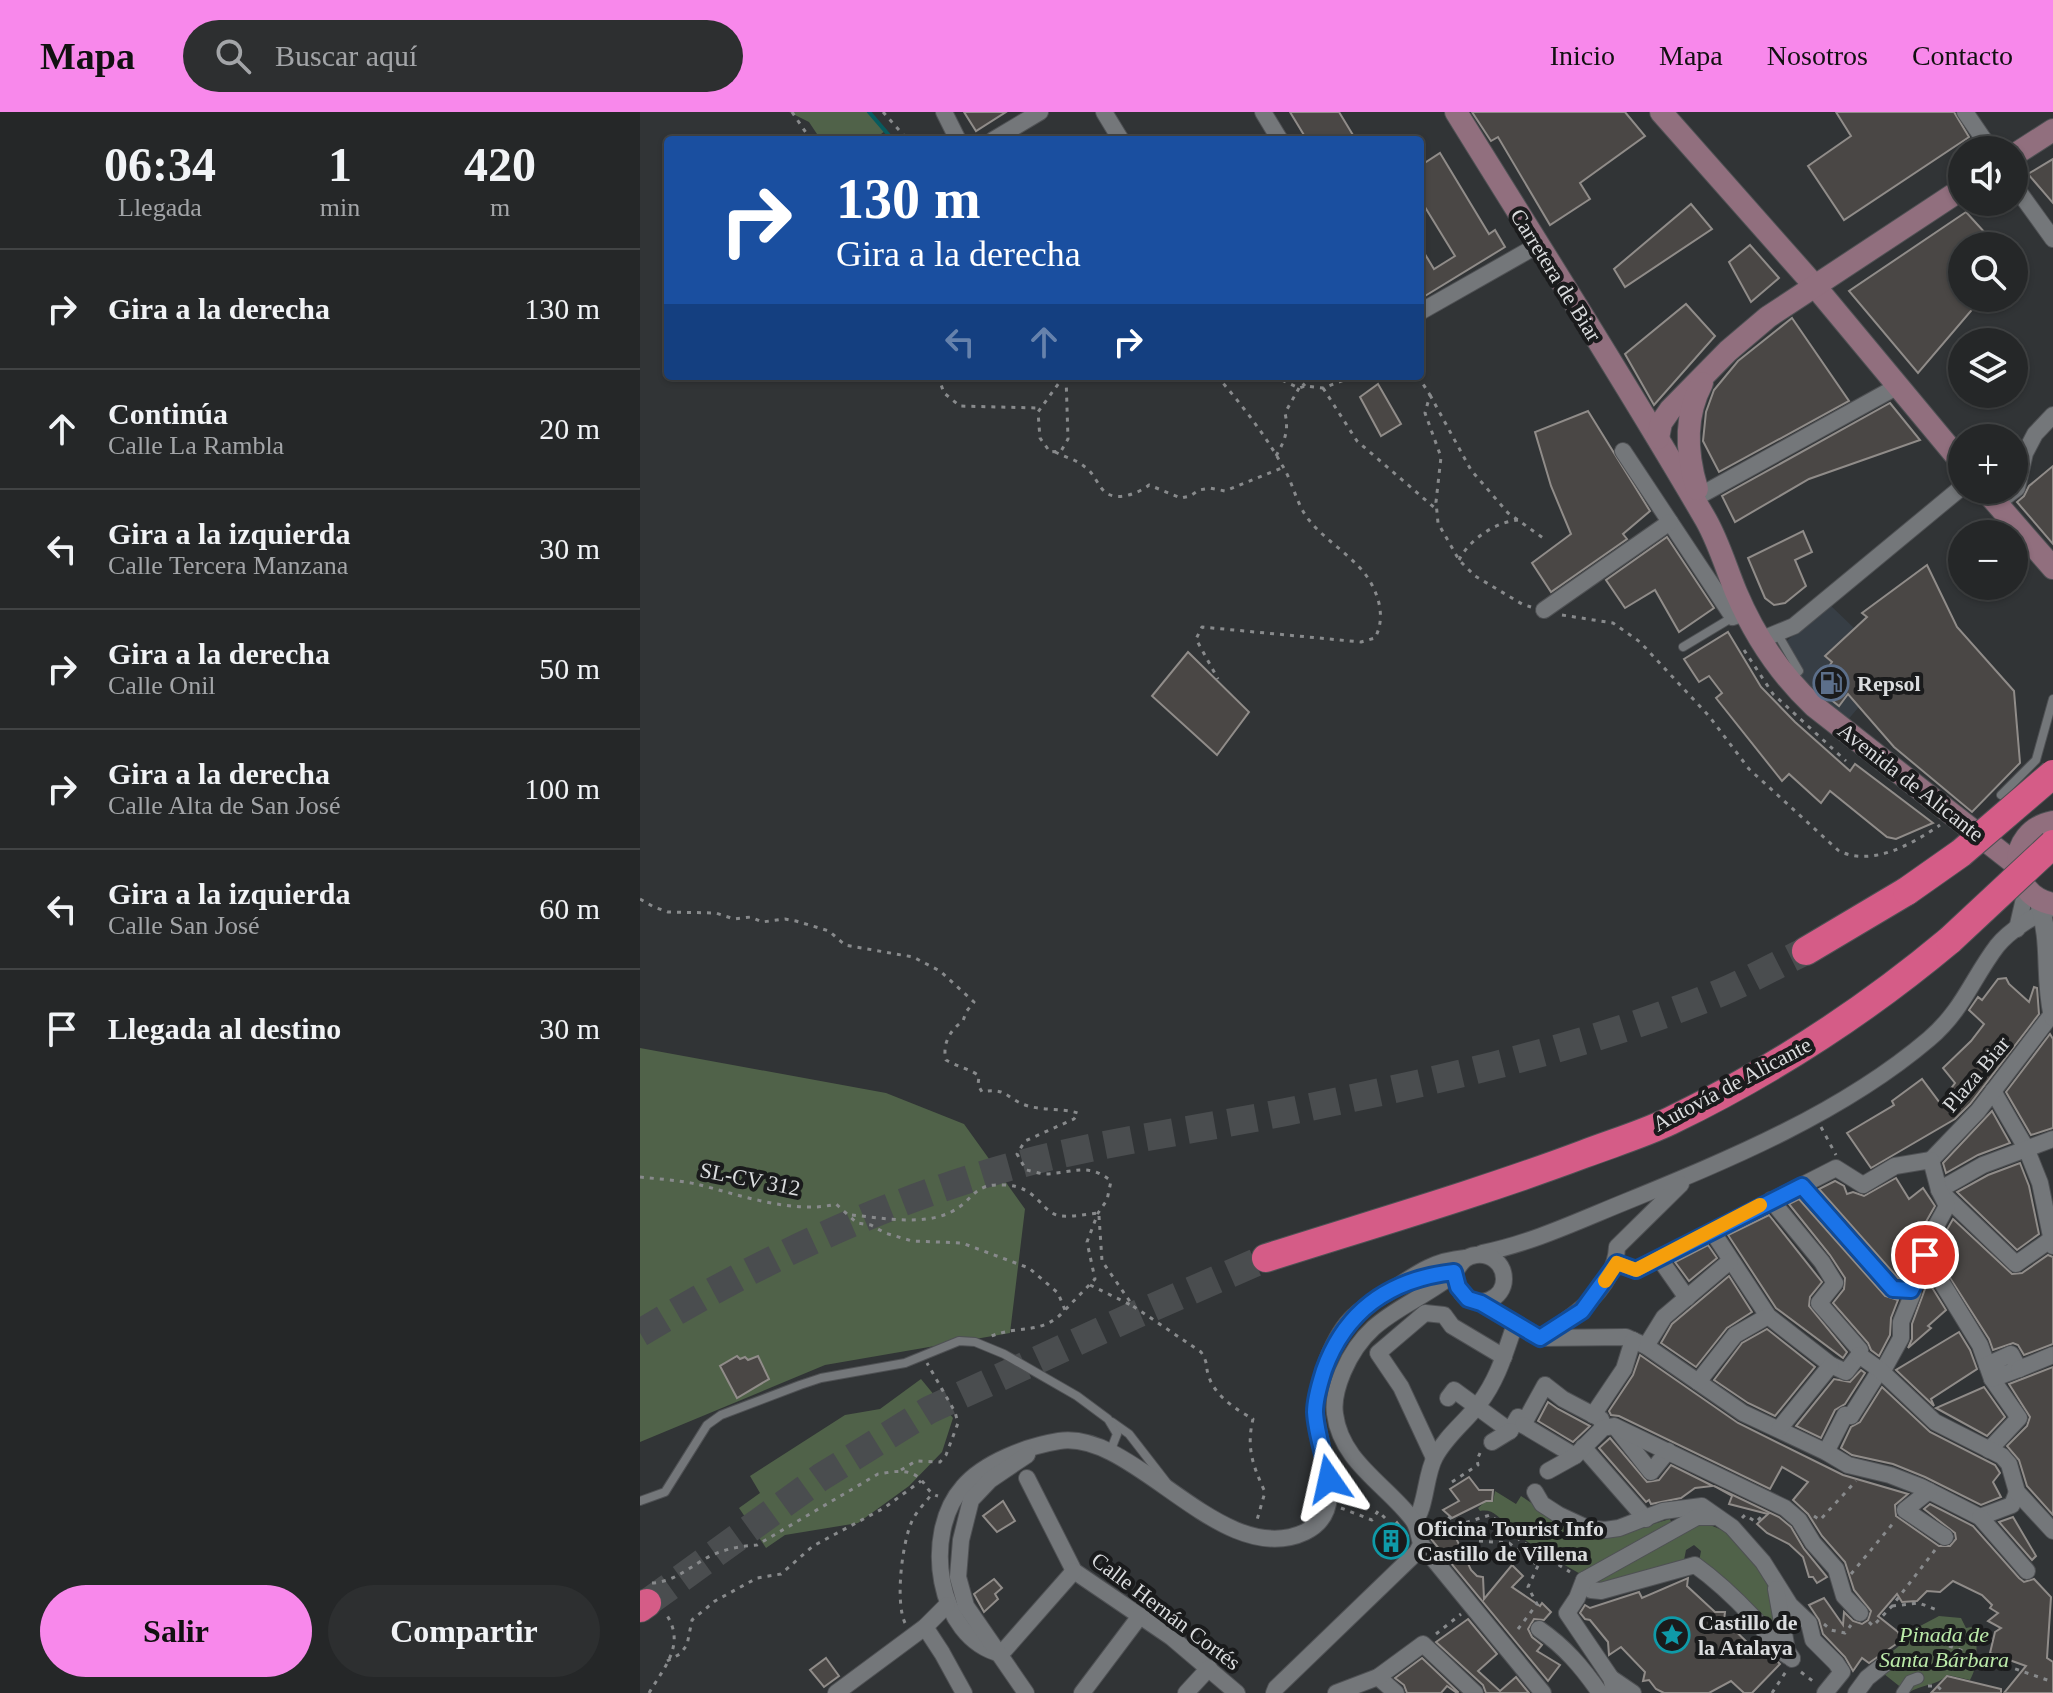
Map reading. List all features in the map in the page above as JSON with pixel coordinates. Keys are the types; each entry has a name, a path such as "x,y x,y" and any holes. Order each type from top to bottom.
{"highway":[{"path":"1806,951 1907,891 1961,853 2053,774"},
{"name":"Autovía de Alicante","path":"1266,1258 1523,1177 1667,1122 1759,1075 1838,1026 1908,975 2053,844"}],"main road":[{"name":"Carretera de Biar","path":"1456,112 1658,438"},
{"path":"1661,112 1814,285 1948,446"},
{"path":"2028,146 2053,130"},
{"name":"Avenida de Alicante","path":"1948,198 1768,317 1728,351 1707,375 1693,405 1680,416 1699,496 1739,615 1769,637 1788,682 1814,706 2017,865"},
{"path":"1639,410 1680,416 1675,439 1658,438"},
{"name":"Avenida de Alicante","path":"1658,438 1713,533"},
{"path":"1997,504 2053,568"},
{"path":"2043,903 2019,878 2017,865 2020,846 2025,838 2034,829 2053,822"}],"street":[{"path":"944,112 956,136"},
{"path":"1000,136 1040,112"},
{"path":"1104,112 1119,136"},
{"path":"1263,112 1278,136"},
{"path":"1965,112 1981,136"},
{"path":"2028,204 2053,239"},
{"path":"1424,310 1538,245"},
{"path":"1699,496 1889,391 1896,384"},
{"path":"2028,447 2035,434 2053,415"},
{"path":"1623,451 1670,522 1739,615"},
{"path":"1769,637 1794,626 1948,499"},
{"path":"1544,610 1670,522"},
{"path":"1001,1654 985,1650 976,1643 947,1605 940,1573 941,1540 947,1513 963,1486 1004,1456 1061,1440 1084,1441 1110,1452 1234,1529 1253,1535 1285,1538 1328,1522 1329,1479 1315,1412 1319,1385 1329,1357 1352,1317 1435,1263 1541,1237 1692,1175 1864,1086 1930,1038 1959,1008 1999,943 2043,903"},
{"path":"2017,929 2043,903"},
{"path":"2043,903 2052,942 2052,1016"},
{"path":"2017,929 2052,942"},
{"name":"Plaza Biar","path":"1931,1160 1978,1111 2052,1016"},
{"path":"1939,1190 2016,1264 2052,1243 2045,1202 2026,1148 1993,1091"},
{"path":"1939,1190 1983,1165 2053,1139"},
{"path":"1617,1263 1636,1270 1836,1168 1863,1185 1895,1166 1931,1160 1947,1206 1925,1246 1925,1263 1911,1290 1913,1293 1901,1322 1901,1338 1851,1416 1845,1415 1826,1452"},
{"path":"1540,1338 1582,1311 1617,1263 1617,1247 1692,1175"},
{"path":"1802,1186 1893,1289 1911,1290"},
{"path":"1712,1231 1768,1316 1831,1365 1846,1372 1860,1350 1819,1303 1835,1283 1816,1254 1771,1200"},
{"path":"1415,1300 1440,1296 1475,1301 1493,1299 1515,1259 1541,1237"},
{"path":"1471,1256 1454,1273 1374,1324 1352,1351 1338,1384 1335,1412 1343,1443 1398,1506 1417,1538 1543,1693"},
{"path":"1274,1693 1417,1538 1426,1478 1434,1458 1442,1444 1477,1407 1504,1364 1515,1324 1502,1286 1503,1270 1493,1258 1471,1256"},
{"path":"1659,1258 1687,1298"},
{"path":"1548,1471 1579,1451 1603,1423 1624,1369 1640,1343 1664,1317 1730,1261"},
{"path":"1925,1263 1931,1265 1980,1345 1989,1372 2019,1418 1995,1453"},
{"path":"1403,1283 1454,1273"},
{"path":"1454,1273 1458,1287 1475,1301 1540,1338 1626,1337 1640,1343 1743,1413 1848,1465 1890,1475 1980,1517 2027,1571"},
{"path":"1434,1458 1401,1387 1378,1353 1425,1313 1444,1315 1452,1326 1504,1357"},
{"path":"1698,1382 1735,1335 1768,1316"},
{"path":"1859,1355 1880,1370 1935,1422 1995,1453 2009,1464 2017,1492 2053,1531"},
{"path":"1989,1372 2019,1369 2053,1355"},
{"path":"1779,1429 1831,1365"},
{"path":"1492,1442 1516,1428 1545,1385 1603,1423 1785,1508 1799,1520 1813,1543 1836,1569 1844,1596 1860,1613"},
{"path":"1448,1398 1454,1390 1477,1407 1516,1428 1579,1451 1646,1519"},
{"path":"1603,1423 1651,1472 1668,1451"},
{"path":"1026,1693 966,1606 958,1577 961,1540 971,1500 990,1480 1042,1446"},
{"name":"Calle Hernán Cortés","path":"1027,1478 1074,1571 1140,1616 1237,1693"},
{"path":"1929,1491 1905,1510 1945,1537"},
{"path":"1535,1492 1542,1504 1587,1528 1619,1528 1663,1511 1702,1506 1732,1527 1773,1576 1790,1605 1809,1623 1813,1640 1836,1663 1842,1672 1826,1692"},
{"path":"1980,1517 2012,1505 2017,1492"},
{"path":"1387,1520 1398,1506"},
{"path":"1633,1693 1613,1686 1567,1613 1584,1580 1697,1517 1716,1517"},
{"path":"1584,1580 1591,1590 1601,1591 1695,1565 1725,1589 1791,1661"},
{"path":"1001,1654 1074,1571"},
{"path":"1773,1576 1791,1661"},
{"path":"836,1693 918,1632 947,1605"},
{"path":"1082,1693 1140,1616"},
{"path":"1539,1629 1562,1645 1600,1693"},
{"path":"918,1632 942,1653 964,1693"},
{"path":"1336,1693 1378,1677 1423,1644 1475,1693"},
{"path":"1856,1693 1867,1678 1887,1662"},
{"path":"1186,1693 1209,1668"},
{"path":"1378,1677 1396,1693"},
{"path":"1902,1693 1910,1681 1918,1678"}],"lane":[{"path":"1683,647 1739,615"},
{"path":"2001,795 2036,760 2053,699"},
{"path":"640,1501 665,1492 707,1425 721,1415 821,1378 885,1368 959,1341 975,1342 1004,1354 1077,1396 1129,1434 1178,1496"},
{"path":"1108,1419 1117,1434 1110,1452"}],"path":[{"path":"792,112 808,136"},
{"path":"883,112 904,136"},
{"path":"939,380 944,393 960,406 1039,408"},
{"path":"1062,380 1039,408 1040,438 1046,447 1084,466 1098,478 1104,492 1111,495 1129,495 1149,485 1181,498 1210,488 1225,491 1284,467"},
{"path":"1055,452 1065,447 1068,439 1064,380"},
{"path":"1218,679 1196,639 1202,627 1361,642 1375,638 1379,630 1379,602 1372,584 1362,570 1307,518 1284,467 1220,380"},
{"path":"1282,380 1299,388"},
{"path":"1300,380 1305,386"},
{"path":"1276,456 1286,440 1288,426 1285,413 1299,388 1323,388 1344,380"},
{"path":"1421,380 1471,470 1508,513 1546,540"},
{"path":"1323,388 1357,441 1437,510"},
{"path":"1430,395 1425,413 1441,457 1438,523 1459,560 1475,576 1522,604 1613,623 1640,642 1709,716 1749,769 1824,840 1852,857 1901,849 1941,825"},
{"path":"1459,560 1467,544 1505,521 1518,520"},
{"path":"640,899 668,912 716,913 734,919 751,917 762,922 796,921 829,931 845,945 913,957 940,971 974,1002 947,1041 944,1051 946,1060 979,1076 978,1085 982,1092 994,1089 1006,1092 1024,1105 1078,1113 1074,1119 1025,1141 1017,1154 1026,1170 1045,1174 1072,1168 1100,1172 1111,1181 1107,1200 1098,1213 1087,1242 1095,1279 1065,1310 1041,1328 1019,1328 975,1342"},
{"path":"1814,1114 1846,1173"},
{"name":"SL-CV 312","path":"640,1177 694,1184 738,1196 805,1206 820,1208 836,1204 857,1223 871,1225 912,1241 962,1243 1029,1268 1058,1293 1065,1310"},
{"name":"SL-CV 312","path":"850,1215 926,1219 950,1213 985,1185 1024,1187 1059,1216 1098,1213"},
{"path":"1098,1213 1102,1261 1133,1306"},
{"path":"1090,1285 1133,1306 1201,1352 1208,1363 1209,1377 1223,1398 1253,1419 1249,1435 1250,1457 1265,1492 1253,1535"},
{"path":"649,1693 675,1645 676,1634 650,1600 661,1582 689,1570 704,1559 739,1546 757,1545 878,1474 901,1470 916,1461 940,1462 946,1455 958,1423 955,1412 923,1356"},
{"path":"1452,1482 1478,1465 1479,1453 1492,1442"},
{"path":"1799,1520 1808,1513 1820,1520 1866,1469"},
{"path":"901,1470 918,1477 931,1494 955,1500"},
{"path":"667,1661 680,1654 687,1645 692,1620 715,1601 757,1578 781,1574 813,1546 884,1508 921,1481"},
{"path":"918,1632 900,1614 901,1581 912,1522 931,1494"},
{"path":"1716,1517 1726,1513 1739,1522 1745,1515 1756,1522 1772,1500"},
{"path":"1328,1522 1341,1507 1372,1520 1378,1511 1387,1520"},
{"path":"1846,1580 1905,1510"},
{"path":"1417,1538 1447,1516 1461,1524 1490,1515 1521,1541 1584,1580"},
{"path":"1873,1626 1945,1537"},
{"path":"1479,1541 1509,1543 1537,1565"},
{"path":"1499,1639 1518,1629 1537,1604 1528,1587 1543,1555"},
{"path":"1892,1606 1919,1603 1937,1610"},
{"path":"1423,1644 1473,1608"},
{"path":"1816,1628 1820,1621 1831,1630 1845,1633 1860,1613"},
{"path":"1518,1629 1523,1633 1539,1629"},
{"path":"1949,1646 2053,1682"},
{"path":"1772,1693 1791,1661 1826,1692"},
{"path":"1918,1678 1929,1687 1937,1686 1945,1693"}],"shaded area":[{"path":"1829,604 1854,628 1825,657 1869,695 1846,722 1774,652"}],"green space":[{"path":"789,112 869,112 885,131 878,136 818,136 809,122"},
{"path":"640,1048 886,1093 964,1124 1025,1209 1010,1333 825,1365 640,1442"},
{"path":"921,1379 953,1418 942,1452 909,1486 858,1523 785,1535 766,1548 739,1508 760,1493 750,1476 845,1415 880,1409"},
{"path":"1495,1491 1516,1504 1521,1496 1573,1531 1606,1538 1670,1519 1673,1527 1584,1576 1529,1543 1494,1513 1480,1511 1478,1508 1486,1501 1493,1502"},
{"path":"1703,1524 1732,1536 1762,1570 1771,1593 1776,1641 1699,1562 1701,1551 1694,1545 1686,1550 1684,1560 1632,1579 1593,1585 1689,1528"},
{"name":"Pinada de Santa Bárbara","path":"1939,1616 1961,1618 1966,1628 1977,1626 1973,1674 1970,1680 1948,1675 1908,1693 1874,1666 1899,1646 1905,1634"}],"building":[{"path":"964,112 1006,112 976,131"},
{"path":"1290,112 1339,112 1354,136 1305,136"},
{"path":"1472,112 1625,112 1645,136 1580,183 1590,199 1550,225 1498,137 1491,141"},
{"path":"1836,112 1954,112 1968,136 1948,136 1948,151 1844,220 1808,166 1851,136"},
{"path":"1440,153 1489,234 1495,230 1505,247 1424,297 1424,253 1434,269 1455,256 1424,206 1424,163"},
{"path":"2053,159 2053,203 2028,174"},
{"path":"1691,204 1712,229 1625,287 1614,269"},
{"path":"1960,216 1970,216 1984,232 1948,232 1948,312 1970,312 1956,328 1948,328 1948,338 1918,373 1849,291"},
{"path":"1750,245 1779,278 1751,302 1729,262"},
{"path":"1686,304 1715,336 1654,405 1625,354"},
{"path":"1792,318 1849,401 1719,472 1703,441 1706,412 1714,390 1738,361"},
{"path":"1378,384 1401,424 1381,436 1360,397"},
{"path":"1890,403 1920,440 1809,479 1735,522 1722,496"},
{"path":"1588,411 1650,511 1623,534 1627,539 1551,592 1532,563 1571,534 1551,486 1535,432"},
{"path":"2053,466 2053,544 2019,504 2028,504 2029,486"},
{"path":"1803,531 1812,552 1795,560 1806,586 1785,603 1774,605 1765,598 1748,558"},
{"path":"1667,537 1714,608 1679,632 1655,590 1625,608 1606,580"},
{"path":"1927,565 1957,627 2014,691 2020,763 1972,812 1894,747 1848,694 1839,706 1814,686 1832,662 1825,656 1867,617 1862,613"},
{"path":"1728,632 1761,687 1795,722 1850,771 1855,764 1933,823 1896,839 1887,837 1830,791 1821,803 1789,774 1782,781 1716,698 1722,693 1709,676 1699,682 1684,659"},
{"path":"1188,652 1249,712 1217,755 1152,696"},
{"path":"2006,978 2029,1002 2034,987 2037,988 2039,1014 1955,1119 1871,1168 1847,1133 1894,1105 1892,1101 1922,1079 1940,1103 1955,1083 1943,1068 1984,1024 1969,1010 1978,997 1982,1000 1998,979"},
{"path":"2050,1034 2053,1039 2053,1128 2031,1135 2006,1092"},
{"path":"1992,1111 2010,1143 1978,1155 1946,1173 1943,1163"},
{"path":"2020,1163 2029,1186 2039,1234 2017,1250 1957,1192 1988,1175"},
{"path":"1896,1178 1909,1199 1923,1188 1935,1206 1915,1241 1914,1260 1904,1279 1898,1278 1819,1189 1835,1181 1844,1186 1847,1194 1853,1192 1864,1196"},
{"path":"1799,1199 1885,1296 1898,1300 1891,1318 1890,1335 1879,1356 1833,1303 1844,1289 1845,1278 1789,1204"},
{"path":"1769,1215 1822,1282 1810,1297 1809,1306 1847,1352 1843,1358 1776,1308 1728,1235"},
{"path":"1953,1219 2012,1274 2022,1273 2048,1255 2053,1257 2053,1344 2024,1355 2013,1343 1993,1350 1936,1256 1936,1249"},
{"path":"1708,1245 1717,1258 1689,1281 1675,1262"},
{"path":"1729,1276 1752,1312 1727,1328 1696,1367 1661,1343 1672,1324"},
{"path":"1928,1281 1946,1310 1908,1348 1912,1339 1912,1324"},
{"path":"1767,1329 1815,1367 1775,1416 1748,1403 1714,1380 1742,1343"},
{"path":"1959,1332 1977,1369 1931,1399 1934,1406 1896,1370"},
{"path":"1640,1355 1738,1423 1843,1475 1908,1494 1895,1505 1896,1516 1939,1546 1950,1546 1956,1539 1955,1533 1924,1509 1930,1504 1973,1526 2019,1578 2024,1582 2034,1579 2051,1597 2047,1658 2053,1662 2053,1693 2004,1693 2026,1666 1990,1653 1995,1632 2001,1628 1988,1621 1998,1613 1990,1608 1992,1605 1982,1595 1953,1581 1940,1592 1927,1591 1917,1601 1902,1602 1897,1594 1878,1616 1898,1632 1902,1640 1869,1663 1862,1658 1853,1671 1845,1657 1823,1634 1819,1620 1809,1605 1824,1598 1843,1625 1844,1612 1853,1621 1862,1624 1868,1620 1871,1611 1854,1590 1845,1562 1808,1514 1793,1500 1808,1482 1782,1467 1770,1489 1619,1416 1611,1415 1609,1411 1633,1375"},
{"path":"737,1356 748,1360 758,1356 769,1379 737,1398 720,1366"},
{"path":"2053,1367 2053,1515 2027,1486 2019,1460 2007,1446 2027,1426 2030,1417 2009,1384"},
{"path":"1861,1370 1865,1373 1845,1404 1835,1410 1821,1438 1796,1426 1834,1379 1850,1382"},
{"path":"1882,1387 1930,1432 1995,1465 2000,1473 1993,1482 2001,1497 1981,1505 1925,1477 1893,1464 1852,1455 1841,1448 1851,1427 1860,1422"},
{"path":"1984,1387 2005,1417 1987,1436 1936,1408"},
{"path":"1548,1402 1590,1426 1573,1442 1538,1421"},
{"path":"1610,1438 1647,1482 1659,1480 1671,1465 1713,1486 1695,1488 1681,1498 1651,1504 1649,1500 1646,1502 1599,1448"},
{"path":"1469,1477 1479,1490 1493,1490 1492,1501 1452,1518 1443,1510 1459,1501 1450,1489"},
{"path":"1714,1486 1779,1517 1791,1527 1827,1577 1817,1583 1809,1577 1803,1557 1789,1544 1757,1524 1768,1514 1729,1504 1732,1496"},
{"path":"1003,1501 1015,1521 997,1532 983,1516"},
{"path":"2013,1517 2036,1556 2032,1560 1999,1522"},
{"path":"1447,1519 1471,1570 1483,1577 1484,1599 1512,1565 1523,1576 1512,1587 1540,1606 1542,1603 1551,1612 1544,1620 1534,1619 1528,1629 1542,1645 1537,1651 1560,1665 1548,1681 1431,1539 1429,1531"},
{"name":"Oficina Tourist Info Castillo de Villena","path":"1397,1522 1408,1536 1389,1556 1375,1544"},
{"name":"Castillo de la Atalaya","path":"1688,1578 1687,1586 1715,1612 1725,1612 1724,1620 1751,1646 1759,1643 1780,1664 1752,1693 1744,1693 1731,1681 1709,1693 1664,1693 1649,1680 1643,1681 1645,1672 1621,1647 1609,1655 1608,1642 1580,1613 1585,1605 1590,1608 1639,1592 1642,1598"},
{"path":"994,1579 1002,1588 995,1594 998,1599 984,1612 974,1594"},
{"path":"1468,1619 1497,1654 1478,1671 1500,1691 1516,1677 1529,1693 1486,1693 1483,1685 1436,1642"},
{"path":"826,1658 839,1676 824,1687 810,1670"},
{"path":"1422,1658 1458,1692 1447,1686 1441,1693 1407,1693 1404,1685 1395,1678"},
{"path":"1947,1676 2001,1689 2001,1693 1931,1693"}],"waterway":[{"path":"869,112 890,136"}],"tunnel":[{"path":"640,1333 774,1259 868,1216 964,1181 1013,1166 1114,1143 1341,1101 1562,1047 1616,1031 1722,992 1806,951"},
{"path":"647,1603 821,1477 929,1410 1266,1258"}],"slow traffic":[{"path":"1605,1281 1617,1263 1636,1270 1760,1205"}],"place":[{"name":"Repsol","path":"1831,683"},
{"name":"Oficina Tourist Info Castillo de Villena","path":"1391,1541"},
{"name":"Castillo de la Atalaya","path":"1672,1635"}],"route":[{"path":"1329,1479 1315,1412 1319,1385 1329,1357 1352,1317 1403,1283 1454,1272 1461,1293 1468,1299 1481,1303 1540,1338 1582,1311 1617,1263 1636,1270 1802,1186 1893,1289 1911,1290 1925,1263 1925,1255"}]}
